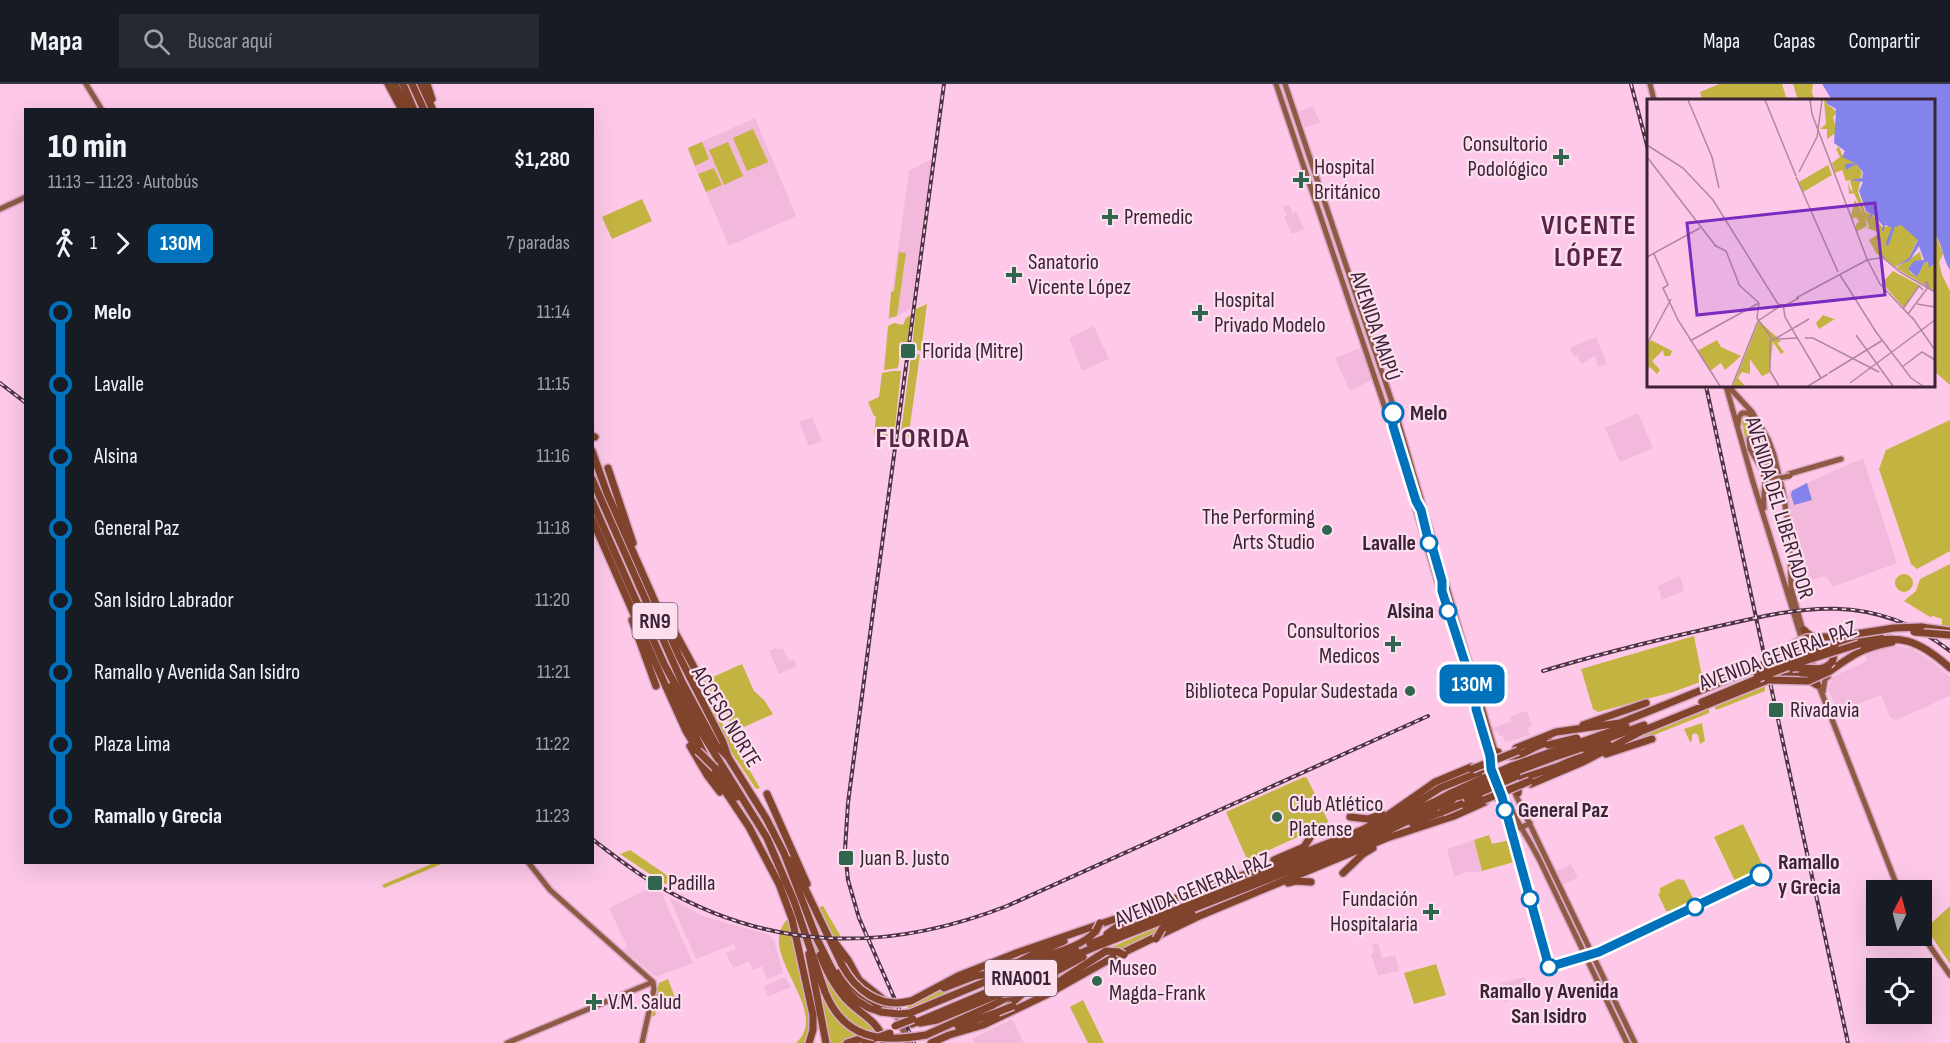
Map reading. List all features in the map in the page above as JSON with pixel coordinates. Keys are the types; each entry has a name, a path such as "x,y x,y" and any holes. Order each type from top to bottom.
{"highway":[{"path":"388,84 401,108"},
{"path":"395,84 406,108"},
{"path":"403,84 413,108"},
{"path":"412,84 423,108"},
{"path":"421,84 433,108"},
{"path":"427,84 433,108"},
{"path":"594,457 607,493 679,656 723,742 728,757"},
{"path":"608,468 640,568"},
{"name":"ACCESO NORTE","path":"594,484 682,682 716,745 728,757 766,818 784,853 798,912 818,943"},
{"name":"ACCESO NORTE","path":"594,506 664,664 700,730 755,817 774,855 803,925 821,993"},
{"path":"594,524 686,731 698,751 735,794 774,855"},
{"path":"594,536 618,579 656,686"},
{"path":"644,577 697,673"},
{"name":"AVENIDA GENERAL PAZ","path":"1714,695 1766,665 1790,647 1807,639 1913,627 1950,633"},
{"path":"1790,647 1809,642 1843,639 1862,633"},
{"name":"AVENIDA GENERAL PAZ","path":"1098,925 1222,883 1362,830 1435,782 1517,750 1542,736 1568,730 1614,725 1702,699 1763,680 1835,645 1870,636 1891,633 1950,633"},
{"path":"1779,670 1801,667 1820,669 1835,663 1832,648 1810,636 1801,635"},
{"path":"1728,686 1790,651 1801,635"},
{"path":"1801,635 1793,662 1795,668 1820,688"},
{"name":"AVENIDA GENERAL PAZ","path":"1580,741 1763,680 1779,670 1895,638 1915,643 1950,668"},
{"path":"1821,642 1830,654 1825,669 1826,675"},
{"path":"1804,676 1790,669 1787,663 1789,656 1802,647 1819,648 1835,645"},
{"path":"1826,675 1832,666 1864,646"},
{"name":"AVENIDA GENERAL PAZ","path":"1714,695 1728,686 1763,680 1808,681 1826,675 1835,663 1851,654"},
{"path":"664,664 668,678 713,773 761,848 779,884 798,912 795,935 804,975 825,1043"},
{"path":"658,669 681,730 703,770 737,809"},
{"path":"1763,680 1788,676 1826,675"},
{"name":"AVENIDA GENERAL PAZ","path":"1580,741 1636,728 1702,699"},
{"name":"AVENIDA GENERAL PAZ","path":"931,1043 957,1032 983,1025 1112,958 1229,903 1377,842 1463,813 1485,801 1583,762 1702,699"},
{"path":"1568,730 1646,703"},
{"path":"1530,782 1590,755 1636,728"},
{"path":"1583,762 1652,739"},
{"path":"1517,750 1545,740 1561,763 1555,767"},
{"path":"1401,812 1446,785 1580,741"},
{"path":"1517,795 1521,779 1555,767 1613,741"},
{"path":"1389,830 1423,820 1499,767 1555,765 1554,750"},
{"name":"AVENIDA GENERAL PAZ","path":"914,1018 1389,830 1451,801 1499,767"},
{"path":"1375,830 1436,786 1472,768"},
{"path":"1446,785 1441,791 1457,811 1485,801"},
{"path":"1451,801 1486,792 1493,793 1501,799"},
{"path":"766,794 806,879 813,905"},
{"path":"1350,817 1368,819 1376,817 1410,798"},
{"name":"AVENIDA GENERAL PAZ","path":"855,1043 1093,943 1375,830 1438,808"},
{"path":"1343,873 1366,851 1415,828"},
{"path":"1222,883 1302,848 1311,836"},
{"path":"784,853 792,864 842,964 853,982 872,997 894,1003 910,1001 975,976 1049,962"},
{"path":"1229,903 1294,881 1311,882"},
{"path":"1151,947 1167,925 1227,900 1257,884"},
{"path":"1093,943 1136,911 1154,913 1237,885"},
{"path":"910,1001 939,985 995,962 1098,925"},
{"path":"914,1018 975,988 1018,962 1059,952 1089,938 1098,925"},
{"path":"827,932 848,960 859,980 884,1000"},
{"path":"795,935 821,993 841,1020 861,1036 891,1042 935,1032 993,1005 1117,939"},
{"path":"818,943 845,989 862,1004 881,1012 937,1020 1002,993 1033,990 1061,981 1112,958"},
{"path":"818,943 835,969 851,987 894,1014"},
{"path":"818,943 832,981 849,1003 876,1024 884,1043"},
{"path":"1061,981 1106,951 1124,955"},
{"path":"957,1032 995,1016 1052,973"},
{"path":"935,1032 998,1012 1070,981"},
{"path":"807,1043 818,1025 821,993"},
{"path":"983,1025 1040,1003"},
{"path":"847,1043 875,1036"},
{"name":"AVENIDA GENERAL PAZ","path":"865,1043 875,1036"}],"main road":[{"name":"AVENIDA MAIPÚ","path":"1276,84 1391,427 1499,767"},
{"name":"AVENIDA MAIPÚ","path":"1285,84 1394,408 1499,767"},
{"path":"1650,84 1654,99"},
{"path":"87,86 99,108"},
{"path":"0,209 24,198"},
{"name":"AVENIDA DEL LIBERTADOR","path":"1727,387 1801,635"},
{"name":"AVENIDA DEL LIBERTADOR","path":"1728,387 1752,412 1768,440 1776,462 1787,516 1791,588 1801,635"},
{"path":"1738,428 1739,417 1744,412 1750,414 1759,423"},
{"path":"1763,473 1749,446 1749,440 1754,435 1761,436 1765,445 1767,477 1763,498 1765,520"},
{"path":"1742,442 1758,469 1773,476 1789,475 1841,461"},
{"path":"1777,558 1786,562 1791,557"},
{"path":"1801,635 1826,675 1820,688 1895,880"},
{"path":"1499,767 1517,795 1635,1043"},
{"path":"1499,767 1517,795"},
{"path":"1499,767 1501,799 1510,828 1521,828 1530,823"},
{"path":"1499,767 1527,841 1627,1043"},
{"path":"530,864 550,890 653,982 654,989 642,1043"},
{"path":"1930,946 1950,975"},
{"path":"507,1043 653,982"},
{"path":"884,1000 902,1027 908,1043"}],"shaded area":[{"path":"1719,84 1782,84 1787,99 1702,99 1700,92"},
{"path":"1793,84 1813,84 1812,93 1815,99 1798,99"},
{"path":"1822,84 1950,84 1950,270 1935,235 1935,99 1831,99"},
{"path":"1313,106 1320,122 1305,128 1299,112"},
{"path":"755,118 796,216 729,246 687,148"},
{"path":"753,129 768,162 747,171 733,138"},
{"path":"702,142 709,159 695,166 688,148"},
{"path":"728,142 743,176 724,185 709,150"},
{"path":"932,159 911,309 888,320 909,171"},
{"path":"714,168 722,185 706,192 698,174"},
{"path":"642,199 652,221 612,239 602,217"},
{"path":"1289,205 1293,213 1296,211 1304,229 1292,234 1284,217 1287,215 1283,207"},
{"path":"1935,235 1943,254 1939,262 1942,275 1950,291 1950,385 1935,372"},
{"path":"899,252 906,253 897,316 889,318 891,292 894,291"},
{"path":"927,304 921,351 912,348 916,309"},
{"path":"911,315 905,354 900,354 898,368 884,370 888,326 894,323 903,325 906,318"},
{"path":"1094,326 1109,359 1082,371 1069,338"},
{"path":"1596,337 1607,364 1598,367 1595,356 1581,364 1577,355 1574,356 1570,348"},
{"path":"1361,348 1373,379 1350,391 1335,358"},
{"path":"920,354 908,440 900,439 911,356"},
{"path":"901,371 894,437 874,434 876,416 868,402 879,397 882,373"},
{"path":"1638,413 1653,448 1620,462 1605,428"},
{"path":"1747,415 1762,434 1756,432 1750,435 1746,442 1741,418"},
{"path":"812,417 822,441 809,446 799,422"},
{"path":"1950,420 1950,551 1917,569 1911,564 1879,469 1886,450"},
{"path":"1863,458 1897,563 1833,587 1826,576 1804,582 1796,557 1787,496 1789,491"},
{"path":"1807,483 1812,500 1794,505 1792,491"},
{"path":"1950,564 1950,629 1942,627 1942,619 1930,617 1904,601 1916,591 1920,579"},
{"path":"1900,574 1908,574 1913,579 1911,590 1900,592 1895,587 1895,579"},
{"path":"1680,576 1684,591 1661,600 1657,586"},
{"path":"1694,636 1703,681 1673,692 1598,712 1593,709 1581,669"},
{"path":"1893,645 1912,649 1933,662 1950,677 1950,696 1896,720 1890,717 1881,695 1838,712 1828,689 1832,680 1830,678 1867,661 1865,653"},
{"path":"776,648 778,650 783,648 789,661 794,659 797,666 779,674 769,651"},
{"path":"742,664 754,691 764,700 773,714 735,731 704,681"},
{"path":"698,682 760,788 756,789 732,753"},
{"path":"1765,684 1765,691 1716,710 1714,705"},
{"path":"1709,707 1709,713 1649,737 1625,743 1630,739"},
{"path":"1527,711 1532,726 1527,728 1530,735 1505,743 1503,735 1499,736 1497,731 1493,732 1492,728 1511,722 1510,716"},
{"path":"1702,723 1705,741 1700,744 1698,735 1695,733 1690,742 1684,729"},
{"name":"Club Atlético Platense","path":"1304,777 1307,778 1328,821 1327,824 1249,859 1246,857 1226,812"},
{"path":"1743,824 1764,871 1738,883 1714,837"},
{"path":"1489,835 1492,844 1510,840 1514,862 1482,871 1474,840"},
{"path":"1474,840 1482,871 1472,873 1471,871 1454,876 1447,849"},
{"path":"630,850 674,880 665,884 620,854"},
{"path":"431,864 442,864 384,888 382,885"},
{"path":"1571,864 1578,878 1563,884 1557,871"},
{"path":"1678,879 1684,880 1695,902 1674,912 1666,911 1658,894 1660,888"},
{"path":"652,887 666,895 663,896 693,963 656,977 623,949 627,946 609,908"},
{"path":"669,897 703,916 769,935 774,941 783,973 767,979 762,966 753,970 749,961 733,968 726,953 736,949 734,944 696,959"},
{"path":"823,906 857,971 873,988 865,982 858,973 843,951 819,907"},
{"path":"1950,906 1950,964 1932,937 1932,922"},
{"path":"788,919 811,1011 810,1028 804,1043 796,1043 805,1030 805,1014 801,998 780,948 780,932"},
{"path":"1170,922 1159,932 1119,951 1115,949 1063,977 1033,987 1077,962"},
{"path":"809,928 826,973 877,1030 863,1034 847,1024 830,999"},
{"path":"1378,943 1382,958 1395,955 1398,971 1378,976 1371,954 1374,953 1372,944"},
{"path":"1436,964 1446,995 1414,1004 1404,973"},
{"path":"813,969 834,1015 856,1036 840,1043 831,1043"},
{"path":"785,977 791,987 768,997 764,986"},
{"path":"982,977 982,979 990,977 909,1010 907,1005 947,988"},
{"path":"1525,977 1530,995 1504,1002 1500,983"},
{"path":"668,979 676,1000 662,1006 655,1012 656,1015 651,1017 659,983"},
{"path":"1083,1000 1104,1043 1088,1043 1070,1007"},
{"path":"1012,1019 1024,1043 974,1043 972,1039"}],"railway":[{"path":"914,1043 859,918 848,880 845,850 848,803 944,84"},
{"path":"1631,84 1647,145"},
{"path":"0,383 24,401"},
{"path":"1706,387 1848,1043"},
{"path":"1543,671 1735,622 1768,615 1829,609 1859,611 1889,618 1920,631 1950,651"},
{"path":"594,840 636,872 664,889 706,910 748,925 791,934 833,938 876,937 919,932 963,921 1007,906 1428,716"}],"bus line":[{"name":"130M","path":"1393,413 1393,426 1416,501 1421,510 1442,581 1442,591 1476,697 1476,709 1490,756 1491,769 1502,797 1549,967 1599,952 1761,875"}],"place":[{"name":"Consultorio Podológico","path":"1561,157"},
{"name":"Hospital Británico","path":"1301,180"},
{"name":"Premedic","path":"1110,217"},
{"name":"Sanatorio Vicente López","path":"1014,275"},
{"name":"Hospital Privado Modelo","path":"1200,313"},
{"name":"Florida (Mitre)","path":"908,351"},
{"name":"Melo","path":"1393,413"},
{"name":"The Performing Arts Studio","path":"1327,530"},
{"name":"Lavalle","path":"1429,543"},
{"name":"Alsina","path":"1448,611"},
{"name":"Consultorios Medicos","path":"1393,644"},
{"name":"Biblioteca Popular Sudestada","path":"1410,691"},
{"name":"Rivadavia","path":"1776,710"},
{"name":"General Paz","path":"1505,810"},
{"name":"Club Atlético Platense","path":"1277,817"},
{"name":"Juan B. Justo","path":"846,858"},
{"name":"Ramallo y Grecia","path":"1761,875"},
{"name":"Padilla","path":"655,883"},
{"name":"Fundación Hospitalaria","path":"1431,912"},
{"name":"Ramallo y Avenida San Isidro","path":"1549,967"},
{"name":"Museo Magda-Frank","path":"1097,981"},
{"name":"V.M. Salud","path":"594,1002"}],"district":[{"name":"VICENTE LÓPEZ","path":"1589,241"},
{"name":"FLORIDA","path":"923,438"}]}
